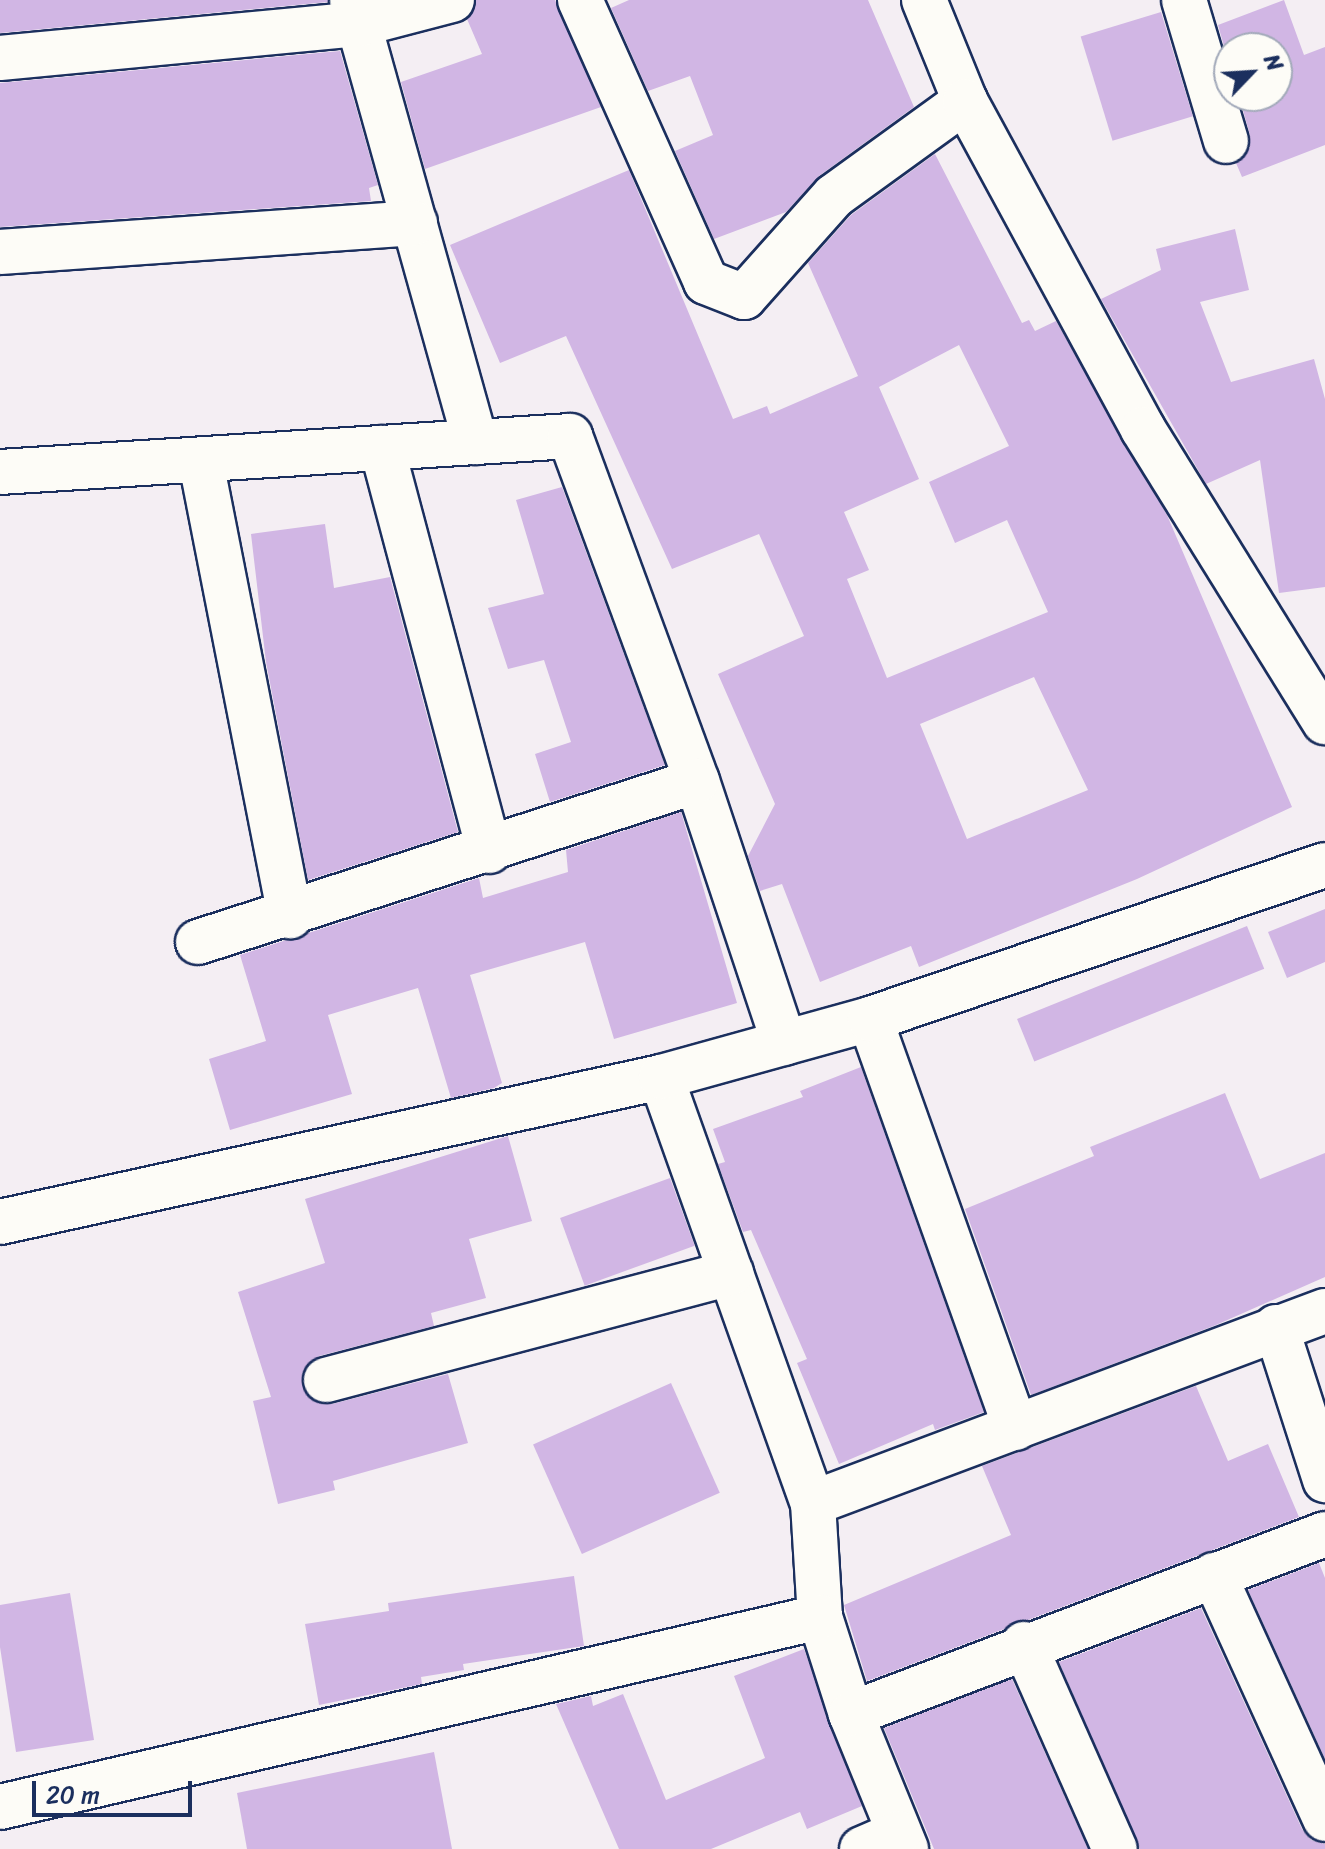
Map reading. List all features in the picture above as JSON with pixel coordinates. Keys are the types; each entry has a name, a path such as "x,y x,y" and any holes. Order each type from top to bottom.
{"street":[{"path":"0,58 452,0"},
{"path":"580,0 706,282 744,297 834,196 965,101"},
{"path":"924,0 965,101 1143,429 1325,722"},
{"path":"1184,0 1226,141"},
{"path":"356,12 475,442"},
{"path":"0,252 415,223"},
{"path":"0,472 201,462 570,436 697,781 784,1043"},
{"path":"382,448 489,851"},
{"path":"201,462 290,916"},
{"path":"198,942 290,916 697,781"},
{"path":"0,1222 661,1077 870,1019 1325,865"},
{"path":"870,1019 1016,1428"},
{"path":"661,1077 813,1503 820,1617 889,1844"},
{"path":"326,1380 731,1273"},
{"path":"813,1503 1325,1311"},
{"path":"1276,1327 1325,1480"},
{"path":"851,1714 1024,1644 1325,1534"},
{"path":"1214,1575 1325,1819"},
{"path":"0,1807 820,1617"},
{"path":"1024,1644 1115,1849"}],"building":[{"path":"0,0 328,0 328,2 0,33"},
{"path":"476,0 555,0 601,107 425,169 401,82 482,54 467,19"},
{"path":"629,0 868,0 914,107 819,176 786,212 714,239 675,151 713,135 690,76 648,91 611,8"},
{"path":"1284,0 1304,55 1325,47 1325,145 1242,177 1236,163 1250,148 1244,112 1293,112 1293,32 1220,32 1218,25"},
{"path":"1161,12 1193,116 1113,141 1081,37"},
{"path":"340,51 378,185 369,188 371,201 0,227 0,83"},
{"path":"935,154 1022,323 1029,320 1035,331 1056,321 1167,515 1292,807 1137,879 919,967 911,946 820,982 782,884 760,891 748,856 775,804 718,674 804,636 759,534 672,569 566,336 500,363 450,245 629,170 733,419 767,406 770,414 858,376 808,263 851,215","holes":["959,345 1009,446 929,482 955,543 1007,520 1048,612 887,678 847,579 869,570 844,512 919,479 879,387","1034,677 1088,790 967,839 920,724"]},
{"path":"1235,229 1249,290 1200,302 1231,382 1314,359 1325,399 1325,587 1279,593 1260,460 1206,484 1101,299 1161,270 1156,249"},
{"path":"562,487 665,765 550,802 535,754 571,742 544,660 508,669 488,608 544,594 516,500"},
{"path":"325,524 334,588 390,577 458,832 308,880 266,662 251,534"},
{"path":"681,812 737,1003 614,1039 585,942 470,975 502,1083 494,1088 451,1098 418,988 328,1015 352,1094 230,1130 209,1059 266,1041 240,955 479,878 483,898 568,872 566,850"},
{"path":"1325,909 1325,962 1287,978 1268,932"},
{"path":"1247,926 1264,969 1034,1062 1017,1019"},
{"path":"861,1067 984,1412 935,1430 933,1424 839,1464 797,1363 807,1359 751,1230 743,1232 718,1164 725,1162 713,1129 803,1097 800,1091"},
{"path":"1225,1093 1260,1179 1325,1153 1325,1277 1216,1325 1031,1395 965,1209 1094,1156 1090,1147"},
{"path":"508,1136 532,1221 469,1239 486,1298 431,1313 434,1326 319,1356 302,1374 308,1397 332,1404 448,1374 468,1443 333,1481 335,1490 278,1504 253,1401 271,1397 238,1292 325,1263 305,1199"},
{"path":"670,1178 695,1246 585,1286 560,1218"},
{"path":"671,1383 720,1493 582,1554 533,1444"},
{"path":"1196,1386 1228,1461 1268,1444 1299,1517 867,1681 844,1605 1011,1535 982,1466"},
{"path":"1319,1563 1325,1578 1325,1759 1248,1590"},
{"path":"574,1576 584,1646 463,1664 464,1670 421,1677 422,1684 319,1705 305,1624 389,1611 388,1603"},
{"path":"70,1593 94,1740 16,1752 0,1647 0,1605"},
{"path":"1201,1608 1302,1829 1311,1840 1325,1844 1325,1849 1140,1849 1059,1662"},
{"path":"804,1649 862,1806 807,1829 800,1812 711,1849 619,1849 556,1704 591,1696 593,1706 623,1694 666,1800 765,1758 734,1676"},
{"path":"1012,1679 1088,1849 934,1849 884,1728"},
{"path":"434,1752 452,1849 247,1849 237,1793"}]}
